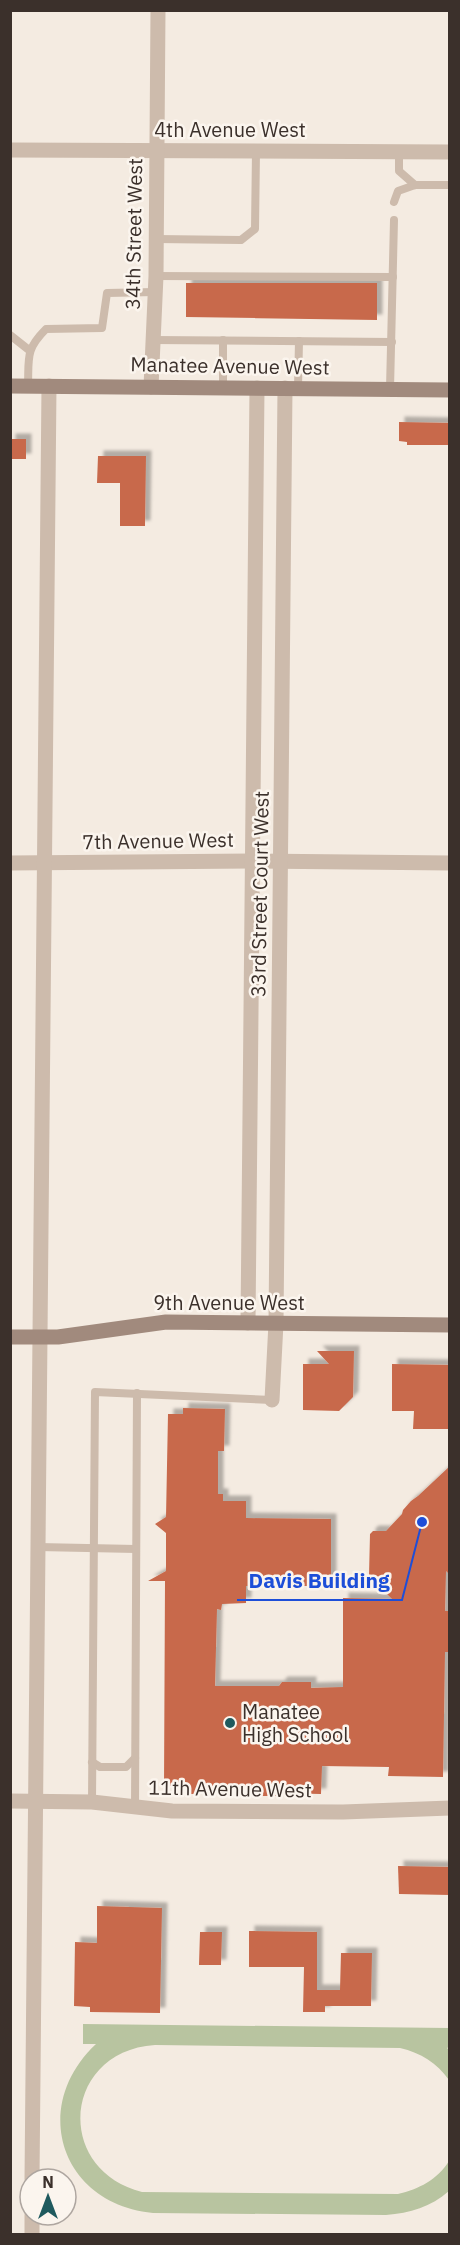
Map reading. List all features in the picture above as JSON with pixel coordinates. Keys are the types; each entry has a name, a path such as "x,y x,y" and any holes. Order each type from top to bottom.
{"street":[{"name":"34th Street West","path":"151,387 156,276 158,10"},
{"name":"4th Avenue West","path":"10,150 450,152"},
{"name":"Manatee Avenue West","path":"10,386 450,390"},
{"path":"32,2167 49,386"},
{"name":"33rd Street Court West","path":"248,1323 257,388"},
{"name":"33rd Street Court West","path":"272,1400 276,1323 282,862 292,388"},
{"name":"7th Avenue West","path":"10,862 450,863"},
{"name":"9th Avenue West","path":"10,1337 79,1335 166,1322 450,1325"},
{"name":"11th Avenue West","path":"10,1801 92,1802 172,1811 322,1812 450,1808"}],"lane":[{"path":"156,239 241,240 255,230 256,151"},
{"path":"399,152 399,171 415,185"},
{"path":"394,202 398,190 415,185 450,185"},
{"path":"390,389 394,220"},
{"path":"156,276 393,277"},
{"path":"28,386 29,350 46,329 102,328 107,293 155,292"},
{"path":"10,335 29,350"},
{"path":"153,340 392,342"},
{"path":"223,340 223,387"},
{"path":"292,388 299,341"},
{"path":"92,1802 95,1392 272,1400"},
{"path":"135,1808 137,1393"},
{"path":"38,1547 136,1549"},
{"path":"92,1762 100,1767 126,1767 135,1758"}],"green space":[{"path":"83,2024 449,2028 449,2047 447,2048 449,2050 449,2080 428,2060 400,2048 155,2045 124,2052 102,2067 87,2088 81,2112 83,2137 94,2160 113,2179 142,2192 398,2194 427,2183 449,2161 449,2191 420,2208 386,2215 153,2213 121,2206 96,2192 78,2173 78,2167 74,2167 65,2149 60,2123 64,2096 75,2069 96,2044 83,2044"}],"building":[{"path":"186,283 377,283 377,320 186,317"},
{"path":"399,422 450,423 450,445 407,445 407,442 399,441"},
{"path":"10,439 26,439 26,459 10,459"},
{"path":"98,456 146,456 145,526 120,526 120,483 97,483"},
{"path":"317,1351 354,1351 353,1397 339,1411 303,1410 303,1364 329,1364"},
{"path":"392,1364 450,1365 450,1429 413,1429 414,1411 392,1411"},
{"path":"183,1408 225,1409 224,1451 218,1451 218,1494 223,1494 223,1501 246,1501 246,1518 331,1519 331,1586 246,1586 246,1603 222,1604 221,1610 217,1609 215,1686 279,1686 282,1682 311,1682 311,1688 343,1687 343,1598 392,1599 369,1576 370,1534 373,1531 386,1531 411,1501 450,1466 450,1575 446,1571 445,1611 450,1611 450,1652 445,1652 443,1777 388,1776 389,1767 322,1766 321,1794 278,1793 279,1796 256,1796 256,1792 214,1791 214,1794 188,1794 188,1786 164,1786 165,1581 148,1581 166,1571 166,1533 155,1524 166,1517 168,1414 183,1414"},
{"path":"398,1866 450,1867 450,1895 399,1894"},
{"path":"97,1906 162,1908 160,2013 90,2012 90,2007 74,2006 75,1942 97,1943"},
{"path":"249,1931 317,1932 317,1990 340,1990 341,1953 372,1953 371,2006 325,2006 325,2012 303,2012 304,1967 249,1967"},
{"path":"200,1932 222,1932 221,1965 199,1965"}],"place":[{"name":"Davis Building","path":"422,1522"},
{"name":"Manatee High School","path":"230,1723"}]}
